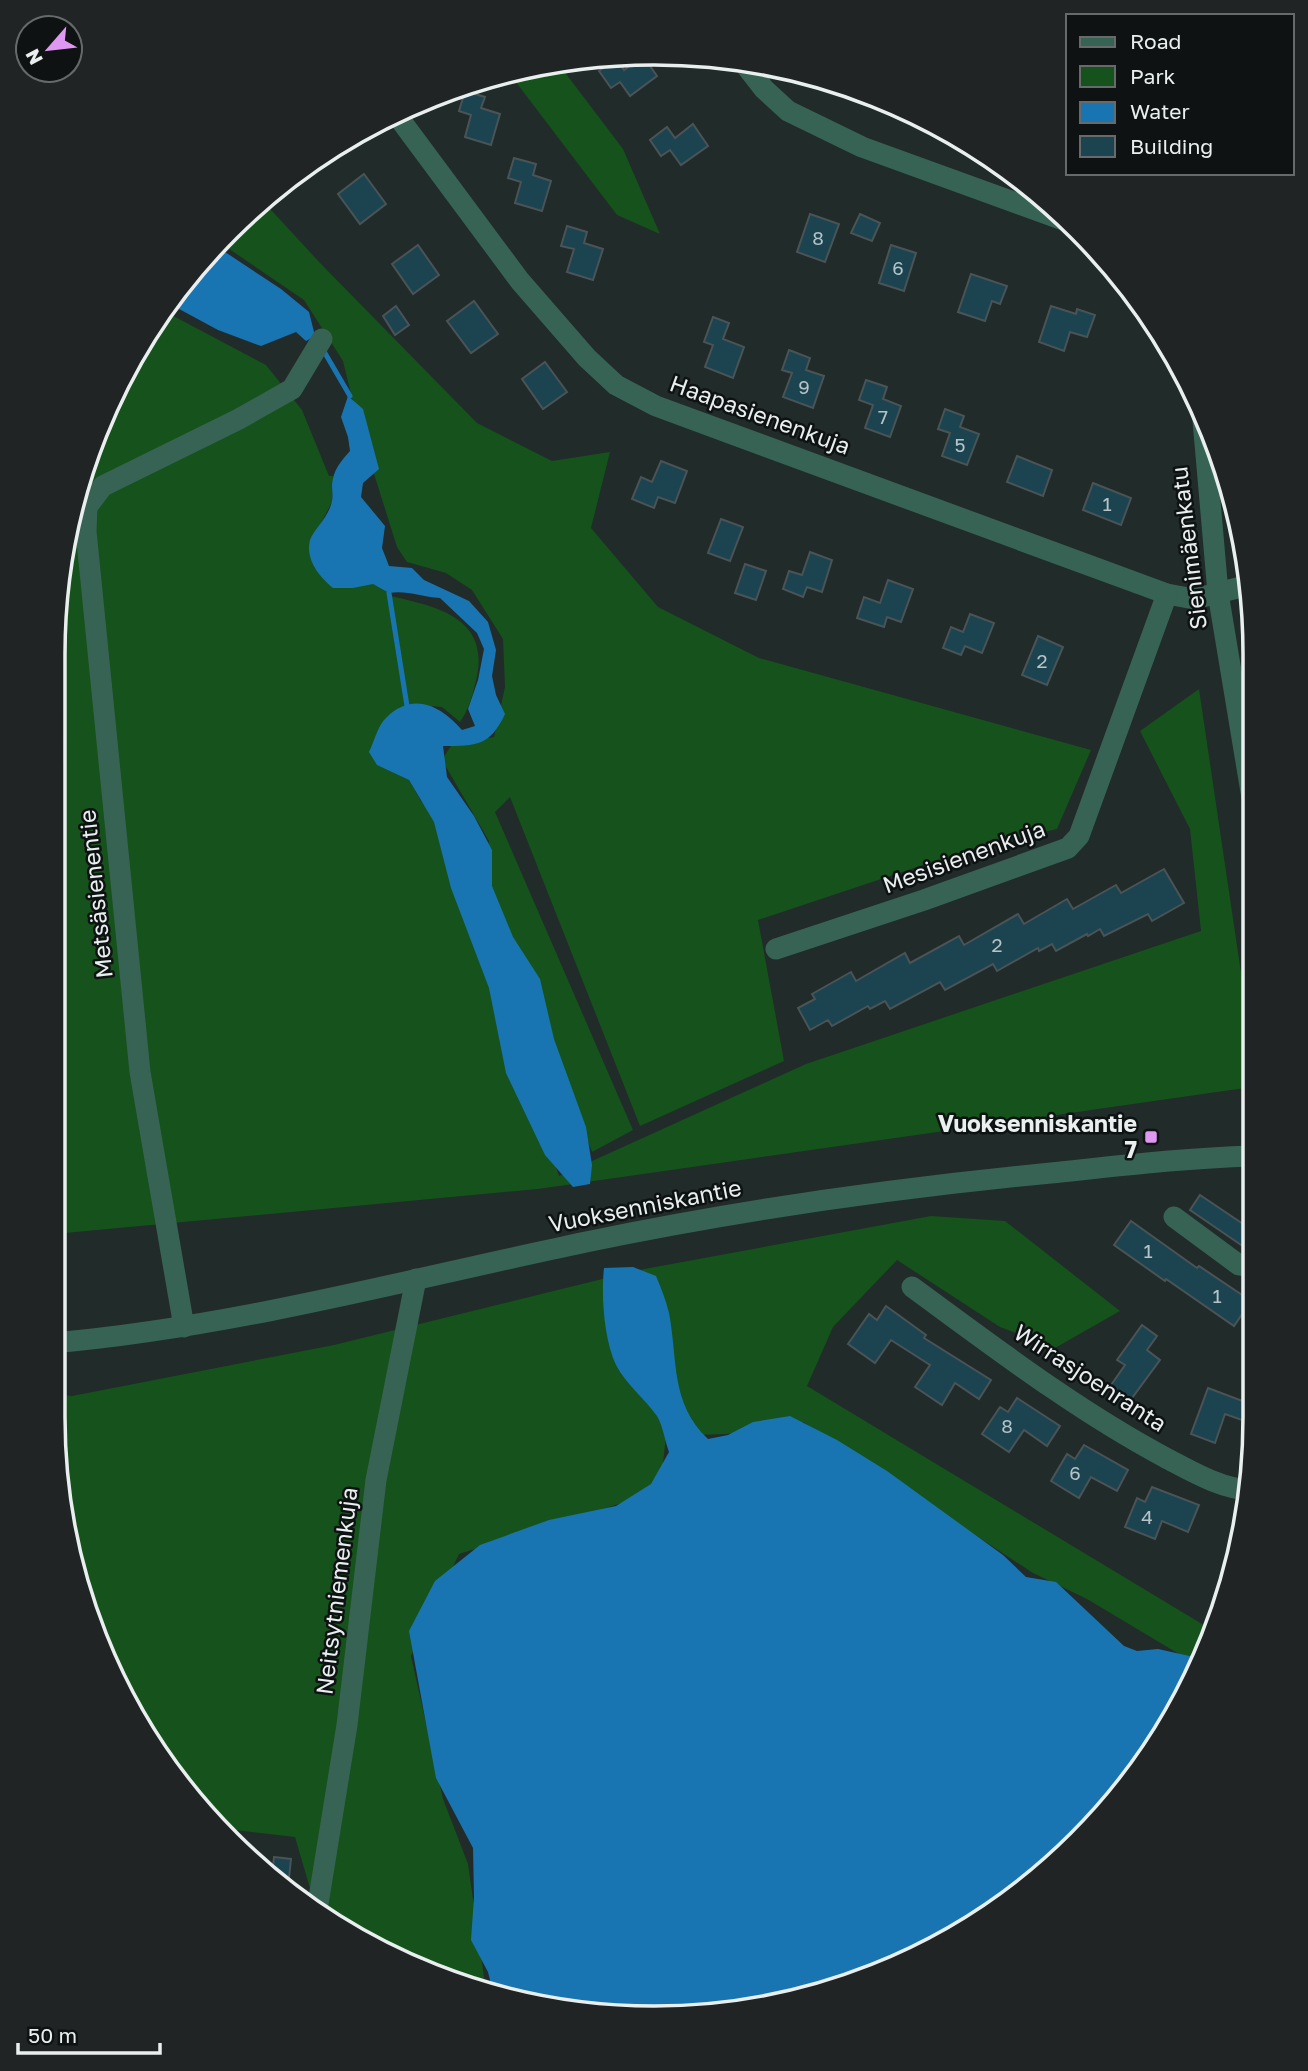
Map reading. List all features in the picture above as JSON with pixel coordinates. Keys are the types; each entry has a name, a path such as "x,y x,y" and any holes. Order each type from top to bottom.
{"street":[{"path":"752,73 788,111 862,147 1046,214"},
{"name":"Haapasienenkuja","path":"402,122 520,281 587,358 616,385 656,406 1167,594 1194,599 1239,588"},
{"name":"Metsäsienentie","path":"184,1327 140,1072 86,531 87,507 103,485 239,419 292,389 322,339"},
{"name":"Sienimäenkatu","path":"1205,448 1218,593 1243,744"},
{"name":"Mesisienenkuja","path":"776,949 1068,848 1079,836 1167,594"},
{"name":"Vuoksenniskantie","path":"65,1342 184,1327 590,1241 776,1208 961,1182 1243,1157"},
{"path":"1174,1217 1243,1266"},
{"name":"Neitsytniemenkuja","path":"318,1901 347,1724 376,1480 416,1279"},
{"name":"Wirrasjoenranta","path":"912,1287 992,1346 1135,1441 1220,1483 1239,1487"}],"green space":[{"path":"565,72 623,149 660,234 617,215 516,82"},
{"path":"269,208 477,423 552,461 610,452 591,528 658,607 759,658 1091,750 1057,829 971,849 758,920 784,1061 640,1126 510,797 495,812 633,1130 592,1152 546,1023 499,930 486,860 489,841 442,760 452,744 494,737 505,687 503,639 472,590 446,573 407,562 397,547 358,423 343,361 304,300 227,248"},
{"path":"172,315 266,365 302,410 329,476 333,476 332,502 317,531 368,581 390,596 424,604 455,618 467,627 475,640 479,656 477,676 471,700 460,722 442,707 408,704 400,709 378,765 409,780 421,801 434,815 453,860 559,1176 806,1064 1201,931 1190,829 1140,731 1199,689 1243,986 1243,1088 538,1189 65,1233 65,654 70,577 85,501 110,429 144,359"},
{"path":"931,1216 1005,1221 1120,1311 1055,1348 1000,1327 897,1260 833,1327 807,1386 1204,1625 1190,1660 1087,1599 1033,1573 803,1422 727,1434 666,1436 660,1491 459,1554 411,1656 443,1799 468,1864 485,1981 393,1945 359,1927 312,1896 295,1837 233,1830 211,1806 164,1744 126,1678 96,1606 85,1570 70,1494 65,1395 334,1345 639,1270"}],"water":[{"path":"224,251 281,289 309,312 315,336 306,341 296,332 261,346 218,330 178,308"},
{"path":"348,396 363,409 379,469 363,483 361,497 385,526 382,548 389,566 412,568 424,580 469,601 488,622 496,650 492,676 496,695 505,714 494,732 481,742 465,746 443,746 447,777 474,816 492,850 492,886 513,937 540,979 554,1039 586,1127 592,1165 590,1184 573,1187 545,1155 506,1073 489,988 451,888 434,822 409,780 377,765 369,752 383,721 406,705 426,705 436,709 462,730 475,726 468,709 478,680 484,649 477,633 440,598 402,592 389,593 373,584 333,588 315,567 310,554 310,540 330,507 336,470 350,451 341,417"},
{"path":"633,1267 656,1276 669,1313 681,1396 687,1411 708,1439 728,1435 753,1422 790,1416 837,1440 887,1471 1003,1555 1026,1577 1056,1582 1124,1646 1137,1651 1158,1649 1192,1656 1164,1712 1121,1776 1071,1834 1043,1860 981,1907 949,1927 915,1945 843,1975 769,1995 731,2001 693,2005 615,2005 539,1995 491,1983 471,1940 473,1848 436,1778 409,1631 435,1581 480,1545 549,1520 616,1506 651,1484 669,1452 657,1416 625,1378 612,1355 604,1317 604,1268"}],"building":[{"path":"649,65 657,76 630,96 620,82 611,88 599,71 615,66 621,66 624,70 630,66"},
{"path":"473,93 485,97 481,108 500,114 491,145 465,137 471,115 459,111 463,97"},
{"path":"693,124 708,146 681,165 670,150 661,156 650,140 667,127 675,138"},
{"path":"514,158 536,164 533,175 551,181 542,211 515,203 521,182 508,178"},
{"path":"364,174 386,204 360,224 338,194"},
{"path":"810,214 839,224 825,262 797,252"},
{"path":"860,214 880,223 872,241 851,233"},
{"path":"567,226 587,232 584,243 603,249 593,280 567,272 574,249 561,246"},
{"path":"418,245 439,275 413,294 392,264"},
{"path":"891,245 916,253 904,291 879,283"},
{"path":"971,274 1007,286 1000,304 992,301 985,321 958,312"},
{"path":"474,301 498,334 471,353 447,321"},
{"path":"396,306 409,325 395,335 383,316"},
{"path":"1051,306 1076,314 1077,309 1095,315 1087,337 1070,332 1064,351 1039,342"},
{"path":"713,317 729,323 723,339 744,347 733,378 705,367 713,345 704,342"},
{"path":"789,350 810,358 806,370 824,376 813,408 783,397 792,373 782,370"},
{"path":"545,362 567,392 543,409 522,379"},
{"path":"866,380 887,387 883,399 901,406 890,437 865,428 873,405 859,400"},
{"path":"945,409 964,416 960,427 979,434 967,465 942,456 950,433 938,429"},
{"path":"1017,456 1052,470 1043,496 1007,482"},
{"path":"661,461 687,471 675,503 658,497 654,508 632,499 641,477 652,482"},
{"path":"1093,483 1131,498 1121,525 1083,510"},
{"path":"721,519 743,527 730,561 708,553"},
{"path":"810,552 832,560 822,592 807,587 803,597 783,589 789,571 802,575"},
{"path":"745,564 766,571 756,600 735,593"},
{"path":"888,580 913,589 901,622 887,617 884,627 857,618 864,597 880,603"},
{"path":"970,614 994,623 982,653 965,646 961,655 943,648 951,627 963,632"},
{"path":"1038,636 1063,647 1047,685 1022,675"},
{"path":"1164,869 1184,903 1152,921 1148,914 1104,936 1100,929 1088,936 1087,934 1056,951 1052,944 1039,951 1038,948 997,971 993,964 945,990 940,982 890,1009 885,1001 870,1009 868,1006 832,1026 828,1020 810,1030 798,1008 815,999 812,994 851,972 856,981 905,953 910,963 959,936 964,945 1018,914 1024,924 1067,899 1073,909 1116,885 1121,893"},
{"path":"1200,1195 1243,1224 1243,1246 1190,1210"},
{"path":"1131,1221 1197,1268 1199,1266 1243,1296 1243,1313 1234,1326 1114,1245"},
{"path":"886,1306 926,1335 924,1338 991,1380 979,1399 955,1383 942,1405 915,1387 930,1365 891,1340 875,1363 848,1344 869,1314 877,1320"},
{"path":"1142,1325 1157,1336 1147,1350 1160,1360 1129,1402 1109,1388 1125,1365 1117,1360"},
{"path":"1208,1388 1243,1401 1242,1420 1225,1414 1215,1443 1191,1434"},
{"path":"1017,1398 1060,1426 1047,1446 1024,1430 1009,1452 982,1434 1000,1407 1008,1412"},
{"path":"1084,1445 1128,1470 1117,1491 1091,1477 1079,1498 1051,1481 1067,1454 1075,1459"},
{"path":"1152,1487 1199,1505 1188,1532 1162,1521 1155,1539 1125,1527 1137,1498 1145,1502"},
{"path":"274,1857 291,1859 289,1878 287,1878 273,1866"}],"waterway":[{"path":"322,348 350,396"},
{"path":"389,593 407,706"}],"place":[{"name":"Vuoksenniskantie 7","path":"1151,1137"}]}
